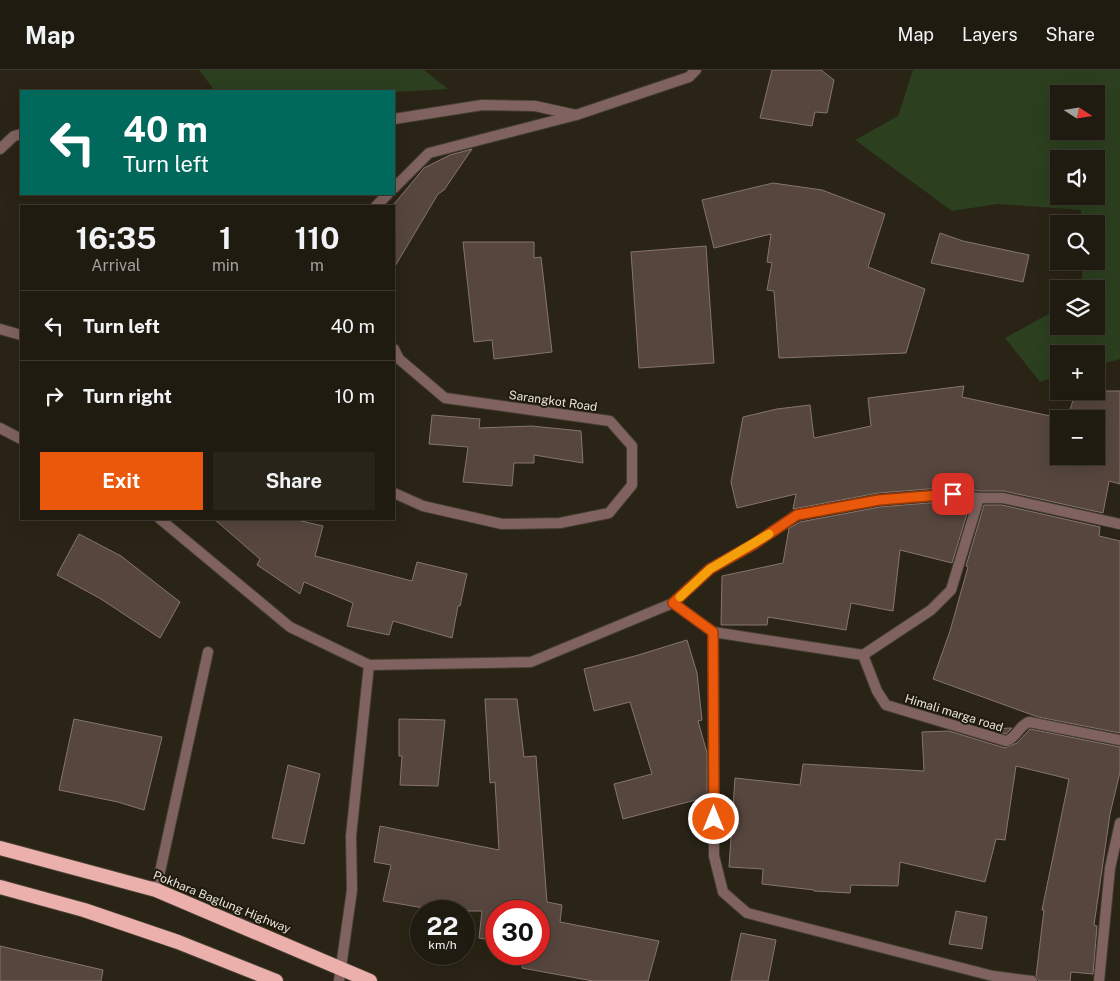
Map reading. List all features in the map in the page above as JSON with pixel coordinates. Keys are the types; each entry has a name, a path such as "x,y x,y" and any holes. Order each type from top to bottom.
{"highway":[{"name":"Pokhara Baglung Highway","path":"0,848 156,890 340,975 370,981"},
{"path":"0,887 84,910 169,938 276,981"}],"street":[{"path":"395,187 429,153 576,115 689,77 696,70"},
{"path":"395,119 482,105 535,106 576,115"},
{"path":"0,149 14,136 20,134"},
{"path":"377,205 387,195"},
{"path":"0,329 20,335"},
{"name":"Sarangkot Road","path":"395,351 399,359 445,398 610,421 632,446 632,485 609,513 560,523 502,524 423,506 395,493"},
{"path":"0,428 20,438"},
{"path":"161,520 290,627 369,665 532,662 673,603 710,569 754,544 797,515 879,500 953,494 979,498 1003,498 1120,524"},
{"path":"673,603 713,632 863,655 931,610 951,590 979,498"},
{"path":"713,632 714,856 723,892 748,913 993,976 1032,981"},
{"path":"156,890 208,652"},
{"name":"Himali marga road","path":"863,655 877,691 886,705 1006,741 1012,740 1023,724 1029,722 1120,740"},
{"path":"340,975 352,890 351,836 369,665"},
{"path":"1098,981 1110,868 1120,823"}],"green space":[{"path":"199,70 424,70 448,89 395,92 395,90 214,90"},
{"path":"913,70 1120,70 1120,359 1105,363 1105,345 1050,345 1050,379 1040,382 1005,338 1050,313 1050,335 1105,335 1105,280 1082,280 1082,270 1105,270 1105,215 1081,215 1081,210 998,204 952,211 855,140 898,116"}],"building":[{"path":"772,70 821,70 834,80 827,113 815,112 812,126 760,118"},
{"path":"472,149 444,190 438,194 395,266 394,204 424,168 450,155"},
{"path":"773,183 822,190 885,214 868,267 925,289 906,353 779,358 774,291 767,290 772,263 767,262 771,234 714,248 702,200"},
{"path":"940,233 963,241 1029,255 1023,282 931,263"},
{"path":"463,242 534,242 534,258 541,257 552,352 494,359 492,340 474,342"},
{"path":"706,246 714,363 639,368 631,252"},
{"path":"964,386 962,397 1050,416 1050,465 1105,465 1105,410 1070,410 1073,400 1105,400 1105,391 1120,391 1120,484 1109,481 1103,513 1004,491 980,491 953,487 878,493 793,509 796,494 737,508 731,482 743,417 777,409 810,405 814,438 871,426 868,398"},
{"path":"432,415 480,419 479,428 532,426 581,431 583,463 534,455 534,463 514,463 512,486 463,482 468,447 429,444"},
{"path":"953,501 970,504 952,563 900,550 893,611 851,603 846,630 768,617 767,625 721,625 722,576 783,563 789,528 800,522 880,507"},
{"path":"984,505 1002,505 1100,527 1099,536 1120,541 1120,733 1038,717 933,679 950,631"},
{"path":"215,520 297,520 323,526 315,556 412,581 417,562 467,574 452,638 393,621 389,635 347,626 353,603 304,582 300,594 257,565 260,559"},
{"path":"79,534 121,556 180,602 160,638 101,599 57,575"},
{"path":"687,640 697,673 702,720 698,721 707,753 707,797 623,819 614,784 652,774 630,702 594,711 584,669"},
{"path":"485,699 517,699 524,757 536,756 547,900 485,900 485,939 479,938 482,911 475,911 475,900 410,900 410,906 383,901 391,865 374,862 380,826 499,850 495,782 490,783"},
{"path":"74,719 162,737 144,810 118,802 59,790"},
{"path":"399,719 445,720 438,786 400,785 402,756 399,756"},
{"path":"1012,728 1006,734 990,729"},
{"path":"1030,729 1120,747 1120,772 1110,814 1094,925 1097,926 1093,974 1071,972 1070,981 1039,981 1036,976 1044,910 1042,910 1069,779 1016,766 1005,840 996,839 985,882 900,862 898,886 851,885 850,893 814,891 762,884 763,869 729,867 735,778 800,785 803,764 924,771 922,732 949,731 1005,748 1017,743"},
{"path":"288,765 320,774 304,844 272,838"},
{"path":"550,903 562,905 560,922 659,941 648,981 593,981 522,968 523,965 550,965"},
{"path":"956,911 987,917 982,949 949,944"},
{"path":"741,933 776,940 768,981 731,981"},
{"path":"0,946 103,970 101,981 0,981"}],"slow traffic":[{"path":"680,597 710,569 769,534"}],"route":[{"path":"714,819 713,632 673,603 710,569 754,544 797,515 879,500 953,494"}]}
